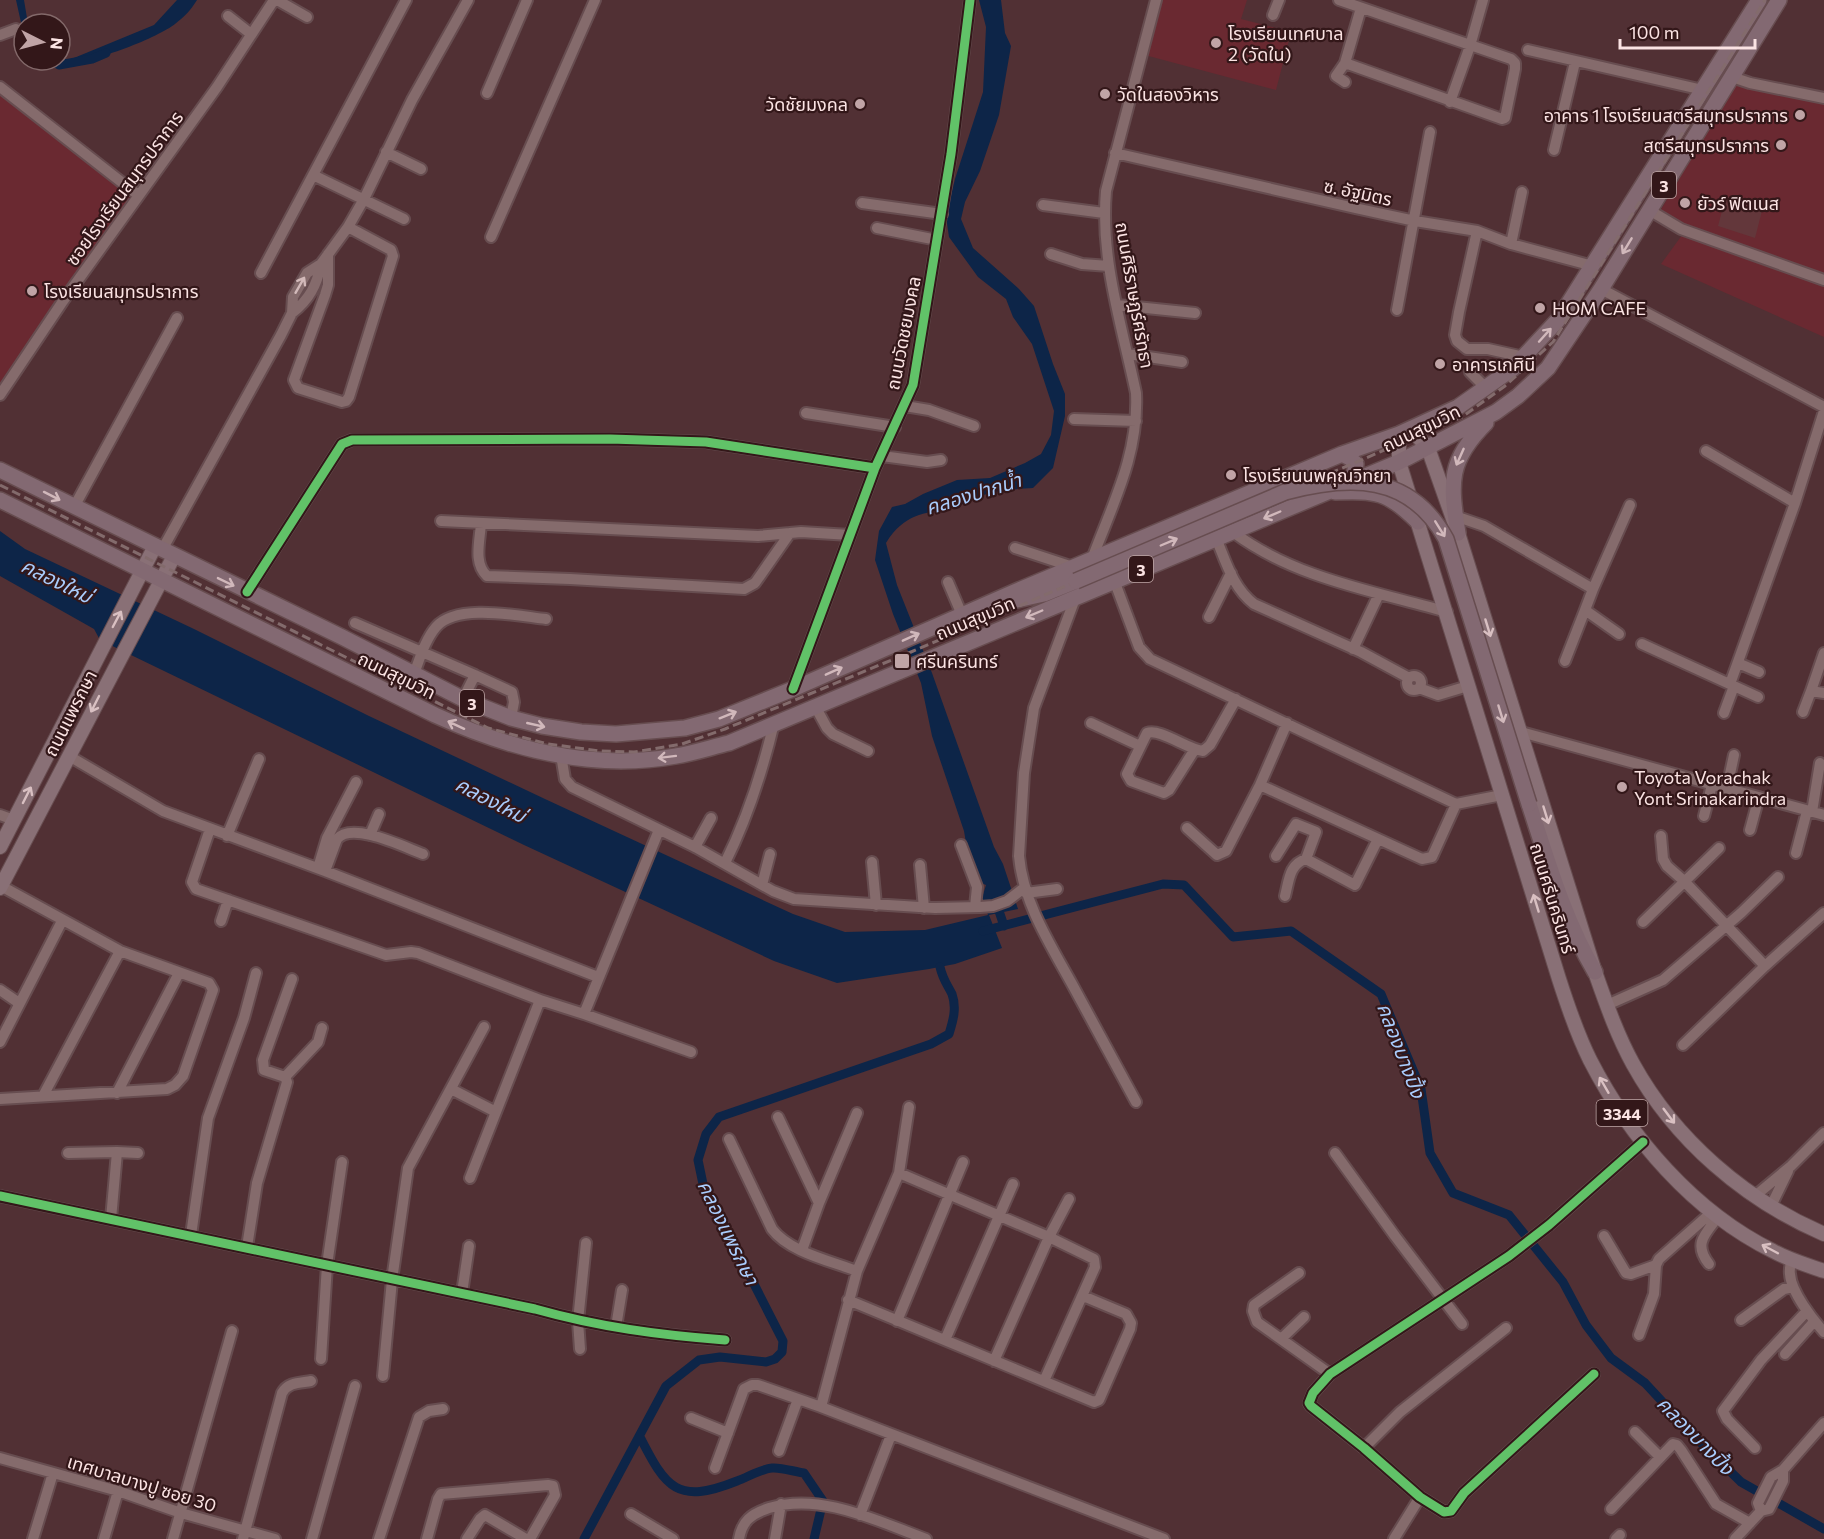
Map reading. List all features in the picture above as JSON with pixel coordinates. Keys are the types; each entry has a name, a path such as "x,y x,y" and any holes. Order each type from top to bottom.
{"highway":[{"name":"ถนนสุขุมวิท","path":"0,500 470,731 502,742 561,755 639,760 676,756 729,742 957,647 1075,581 1092,559 1342,454 1405,432 1458,407 1486,388 1512,369 1558,320 1759,0"},
{"name":"ถนนสุขุมวิท","path":"0,470 463,699 511,718 581,732 652,733 685,728 719,719 793,689 980,607 1027,599 1075,581 1114,580 1399,462 1496,412 1518,396 1548,368 1601,289 1779,0"},
{"path":"1486,388 1480,394 1481,407 1488,412 1496,412"},
{"path":"1458,533 1453,498 1456,465 1472,437 1496,412"},
{"path":"1342,454 1356,464 1353,481"},
{"path":"1075,581 1285,492 1317,483 1369,482 1396,490 1429,514 1438,524 1446,539 1564,910 1595,972"},
{"path":"1326,492 1369,491 1382,495 1394,500 1418,522"},
{"path":"62,531 74,507"}],"main road":[{"name":"ถนนศรีนครินทร์","path":"1824,1234 1755,1196 1697,1149 1668,1116 1633,1064 1595,972 1471,573 1428,448 1405,432 1399,462 1574,1023 1590,1060 1610,1095 1643,1142 1687,1190 1715,1215 1762,1246 1791,1260 1824,1271"},
{"name":"ถนนแพรกษา","path":"0,847 142,571 163,551"},
{"name":"ถนนแพรกษา","path":"1,887 160,580 163,551"},
{"path":"1436,578 1440,567 1450,562 1461,564 1471,573"}],"street":[{"path":"275,0 307,17"},
{"name":"ซอยโรงเรียนสมุทรปราการ","path":"0,395 63,301 217,87 275,0"},
{"path":"261,273 406,0"},
{"path":"163,551 292,313 304,304 317,282 321,264 348,227 364,199 412,100 468,0"},
{"path":"487,93 527,0"},
{"path":"491,237 595,0"},
{"name":"ถนนวัดชยมงคล","path":"793,689 875,468 905,406 915,373 942,214 970,0"},
{"name":"ถนนศิริราษฎร์ศรัทธา","path":"1092,559 1127,469 1136,421 1136,393 1106,250 1104,213 1106,190 1156,0"},
{"path":"1273,15 1279,0"},
{"path":"1339,0 1511,58 1515,63 1507,116 1502,119 1450,102 1345,63"},
{"path":"1450,102 1483,0"},
{"path":"1345,82 1336,76 1345,63 1361,8"},
{"path":"228,16 251,34"},
{"path":"1528,50 1703,90"},
{"path":"1554,150 1575,62"},
{"path":"1732,77 1750,83 1824,98"},
{"path":"0,87 138,195"},
{"path":"1397,310 1430,132"},
{"path":"386,152 421,169"},
{"name":"ซ. อัฐมิตร","path":"1115,153 1415,221 1477,231 1511,244 1593,266"},
{"path":"313,175 404,219"},
{"path":"1511,244 1522,192"},
{"path":"862,203 942,214"},
{"path":"1043,205 1104,213"},
{"path":"1649,210 1681,229 1824,280"},
{"path":"328,254 325,295 294,381 298,388 342,402 349,397 393,256 391,250 348,227"},
{"path":"877,228 937,240"},
{"path":"1477,231 1459,312 1455,335 1457,341 1467,349 1488,349 1524,357"},
{"path":"1052,254 1082,264 1109,266"},
{"path":"1601,289 1824,409 1795,503 1738,663 1724,712"},
{"path":"1117,305 1195,313"},
{"path":"74,507 177,318"},
{"path":"1128,354 1182,362"},
{"path":"1470,372 1486,388"},
{"path":"905,406 929,410 974,426"},
{"path":"806,413 895,427"},
{"path":"1074,419 1136,421"},
{"path":"247,592 342,444 352,440 610,439 706,442 875,468"},
{"path":"1706,451 1795,503"},
{"path":"882,456 927,462 941,460"},
{"path":"1566,661 1593,589 1630,505"},
{"path":"1455,516 1484,526 1593,589"},
{"path":"441,521 758,536 801,532 850,535"},
{"path":"481,524 478,562 480,570 487,576 744,589 755,583 790,533"},
{"path":"1233,532 1284,563 1379,594 1446,612"},
{"path":"1216,538 1243,596 1254,604 1353,649 1409,678 1408,687 1415,690 1419,688 1438,695 1468,686"},
{"path":"1015,548 1075,581 1034,708 1031,726 1024,773 1019,856 1024,893 1136,1102"},
{"path":"1209,617 1231,573"},
{"path":"1114,580 1139,647 1150,659 1456,804 1502,795"},
{"path":"948,582 962,615"},
{"path":"1353,649 1379,594"},
{"path":"1585,610 1618,634"},
{"path":"414,674 422,652 436,628 443,621 460,614 482,613 546,619"},
{"path":"355,623 512,692 514,702 511,718"},
{"path":"1642,644 1758,697"},
{"path":"1803,712 1824,653"},
{"path":"1738,663 1759,672"},
{"path":"463,699 475,675"},
{"path":"1811,691 1824,693"},
{"path":"1195,749 1169,790 1164,794 1131,781 1128,777 1127,774 1147,733 1150,731 1203,751 1210,745 1236,699"},
{"path":"815,706 826,729 868,751"},
{"path":"725,863 734,846 766,758 774,723"},
{"path":"1091,723 1140,746"},
{"path":"1187,828 1217,855 1230,845 1287,723"},
{"path":"1521,732 1824,815"},
{"path":"561,755 567,783 725,863 762,885 794,899 924,908 977,908 993,906 1024,893 1057,889"},
{"path":"1727,789 1734,755"},
{"path":"69,756 163,811 322,869 598,977"},
{"path":"227,836 259,759"},
{"path":"1796,853 1810,811 1820,763"},
{"path":"322,869 327,838 356,782"},
{"path":"1260,785 1422,859 1430,859 1456,804"},
{"path":"1704,816 1712,785"},
{"path":"1750,830 1759,797"},
{"path":"370,835 379,814"},
{"path":"0,815 14,820"},
{"path":"695,848 711,818"},
{"path":"1276,856 1296,824 1316,832 1306,859"},
{"path":"210,829 192,882 193,886 386,955 417,953 540,1000 692,1052"},
{"path":"584,1014 659,830"},
{"path":"322,869 340,835 354,833 370,835 423,854"},
{"path":"1661,836 1663,859 1765,966"},
{"path":"1285,896 1292,868 1298,862 1306,859 1355,885 1378,839"},
{"path":"961,845 976,887 977,908"},
{"path":"1642,922 1719,848"},
{"path":"762,885 770,854"},
{"path":"872,862 876,905"},
{"path":"920,865 924,908"},
{"path":"1607,1005 1663,981 1741,913 1778,877"},
{"path":"0,1099 168,1089 183,1076 213,990 209,983 120,951 1,887"},
{"path":"220,921 228,900"},
{"path":"1683,1045 1824,913"},
{"path":"0,1042 62,921"},
{"path":"43,1096 120,951"},
{"path":"117,1093 179,973"},
{"path":"191,1235 208,1118 244,1018 256,973"},
{"path":"285,1077 264,1070 262,1066 292,979"},
{"path":"0,990 19,1003"},
{"path":"470,1178 540,1000"},
{"path":"383,1376 392,1280 408,1168 484,1027"},
{"path":"285,1077 318,1042 322,1028"},
{"path":"247,1247 257,1183 287,1082 285,1077"},
{"path":"451,1089 496,1112"},
{"path":"820,1407 857,1271 899,1173 909,1107"},
{"path":"802,1250 857,1113"},
{"path":"778,1117 819,1203"},
{"path":"1755,1196 1791,1166 1824,1133"},
{"path":"729,1139 772,1229 785,1242 857,1271"},
{"path":"1594,1374 1464,1493 1451,1511 1444,1512 1420,1497 1311,1406 1310,1399 1312,1393 1330,1374 1509,1256 1549,1225 1643,1142"},
{"path":"111,1220 117,1152"},
{"path":"68,1153 138,1153"},
{"path":"1335,1153 1462,1324"},
{"path":"321,1359 327,1265 342,1162"},
{"path":"897,1321 963,1162"},
{"path":"1771,1206 1791,1166"},
{"path":"899,1173 1049,1237 1094,1259 1095,1267 1044,1381"},
{"path":"945,1340 1013,1184"},
{"path":"0,1196 462,1293 578,1321 660,1335 725,1341"},
{"path":"994,1361 1068,1199"},
{"path":"1709,1264 1702,1256 1701,1244 1715,1215"},
{"path":"1604,1236 1626,1273 1631,1274 1656,1265 1669,1250 1715,1215"},
{"path":"580,1349 578,1321 586,1243"},
{"path":"462,1293 469,1246"},
{"path":"1791,1260 1790,1275 1793,1287 1807,1311 1824,1332"},
{"path":"1639,1335 1654,1293 1656,1265"},
{"path":"1299,1273 1254,1305 1253,1311 1257,1322 1330,1374"},
{"path":"1741,1320 1784,1289 1793,1287"},
{"path":"616,1327 622,1290"},
{"path":"848,1300 1092,1402 1099,1400 1131,1323 1126,1314 1083,1296"},
{"path":"1755,1448 1723,1411 1761,1360 1807,1311"},
{"path":"1281,1339 1304,1317"},
{"path":"1785,1354 1811,1325 1816,1323"},
{"path":"1364,1448 1400,1412 1506,1328"},
{"path":"173,1539 232,1331"},
{"path":"244,1535 282,1393 289,1385 311,1381"},
{"path":"312,1539 355,1386"},
{"path":"715,1468 744,1389 758,1386 820,1407 1164,1539"},
{"path":"779,1451 798,1399"},
{"path":"379,1539 419,1417 429,1411 443,1409"},
{"path":"691,1418 728,1433"},
{"path":"1735,1539 1750,1523 1824,1423"},
{"path":"1635,1432 1659,1456"},
{"path":"860,1515 891,1435"},
{"path":"1611,1509 1659,1456 1673,1444 1677,1445 1716,1503 1750,1523"},
{"name":"เทศบาลบางปู ซอย 30","path":"0,1458 118,1491 244,1535 275,1539"},
{"path":"33,1539 53,1473"},
{"path":"1762,1507 1772,1477 1783,1476"},
{"path":"427,1539 441,1494 553,1486 555,1495 528,1539 485,1515 467,1539"},
{"path":"104,1539 118,1491"},
{"path":"1394,1539 1420,1497"},
{"path":"775,1539 781,1504"},
{"path":"739,1539 743,1523 749,1516 781,1504 835,1508 926,1539"},
{"path":"631,1514 673,1539"}],"shaded area":[{"name":"โรงเรียนเทศบาล 2 (วัดใน)","path":"1155,0 1247,0 1241,19 1291,32 1276,90 1141,54"},
{"path":"1736,83 1824,103 1824,337 1661,264 1685,231 1660,211"},
{"name":"โรงเรียนสมุทรปราการ","path":"0,95 130,197 0,385"},
{"path":"1726,196 1763,207 1755,238 1718,226"}],"water":[{"path":"16,0 24,0 26,12 19,12"},
{"path":"177,0 197,0 178,21 150,38 94,58 72,62 72,59 154,25"},
{"name":"คลองใหม่","path":"979,0 1001,0 1005,33 1011,46 999,115 980,171 965,202 961,219 973,248 1019,289 1034,306 1065,394 1065,416 1053,468 1033,488 991,493 954,507 922,514 903,523 886,543 897,585 932,673 1018,909 989,915 1002,948 955,964 837,983 774,961 524,845 100,640 94,629 0,576 0,531 25,549 194,629 369,716 793,914 845,932 925,930 988,915 982,898 986,885 976,881 964,831 932,736 921,683 893,614 875,560 879,531 892,507 905,504 957,480 990,478 1025,463 1041,454 1051,435 1054,411 1032,344 1013,317 1006,299 978,277 949,237 946,217 955,179 983,92 986,27"}],"waterway":[{"path":"72,63 92,59 106,53"},
{"name":"คลองบางปิ้ง","path":"983,931 1163,884 1184,885 1233,937 1291,931 1381,994 1421,1089 1430,1153 1453,1193 1509,1215 1563,1282 1586,1325 1611,1358 1645,1383 1741,1482 1824,1529"},
{"name":"คลองปากน้ำ","path":"996,902 1004,926"},
{"name":"คลองแพรกษา","path":"584,1539 666,1386 699,1360 720,1357 766,1362 775,1359 782,1352 783,1341 703,1184 698,1160 706,1134 719,1117 931,1044 949,1034 954,1004 940,967"},
{"path":"640,1437 666,1480 687,1491 717,1488 772,1468 804,1473 823,1501 814,1539"}],"railway":[{"path":"0,485 488,728 548,744 600,751 634,752 682,744 725,729 911,652 1462,417 1505,386 1553,342 1765,0"}],"cycle path":[{"path":"793,689 875,468 913,385 951,154 970,0"},
{"path":"247,592 342,444 352,440 610,439 706,442 875,468"},
{"path":"1594,1374 1464,1493 1451,1511 1444,1512 1420,1497 1309,1403 1313,1393 1330,1374 1509,1256 1549,1225 1643,1142"},
{"path":"0,1196 606,1325 676,1336 725,1340"}],"place":[{"name":"โรงเรียนเทศบาล 2 (วัดใน)","path":"1216,43"},
{"name":"วัดในสองวิหาร","path":"1105,94"},
{"name":"วัดชัยมงคล","path":"860,104"},
{"name":"อาคาร 1 โรงเรียนสตรีสมุทรปราการ","path":"1800,115"},
{"name":"สตรีสมุทรปราการ","path":"1781,145"},
{"name":"ยัวร์ ฟิตเนส","path":"1685,203"},
{"name":"โรงเรียนสมุทรปราการ","path":"32,291"},
{"name":"HOM CAFE","path":"1540,308"},
{"name":"อาคารเกศินี","path":"1440,364"},
{"name":"โรงเรียนนพคุณวิทยา","path":"1231,475"},
{"name":"ศรีนครินทร์","path":"902,661"},
{"name":"Toyota Vorachak Yont Srinakarindra","path":"1622,787"}]}
